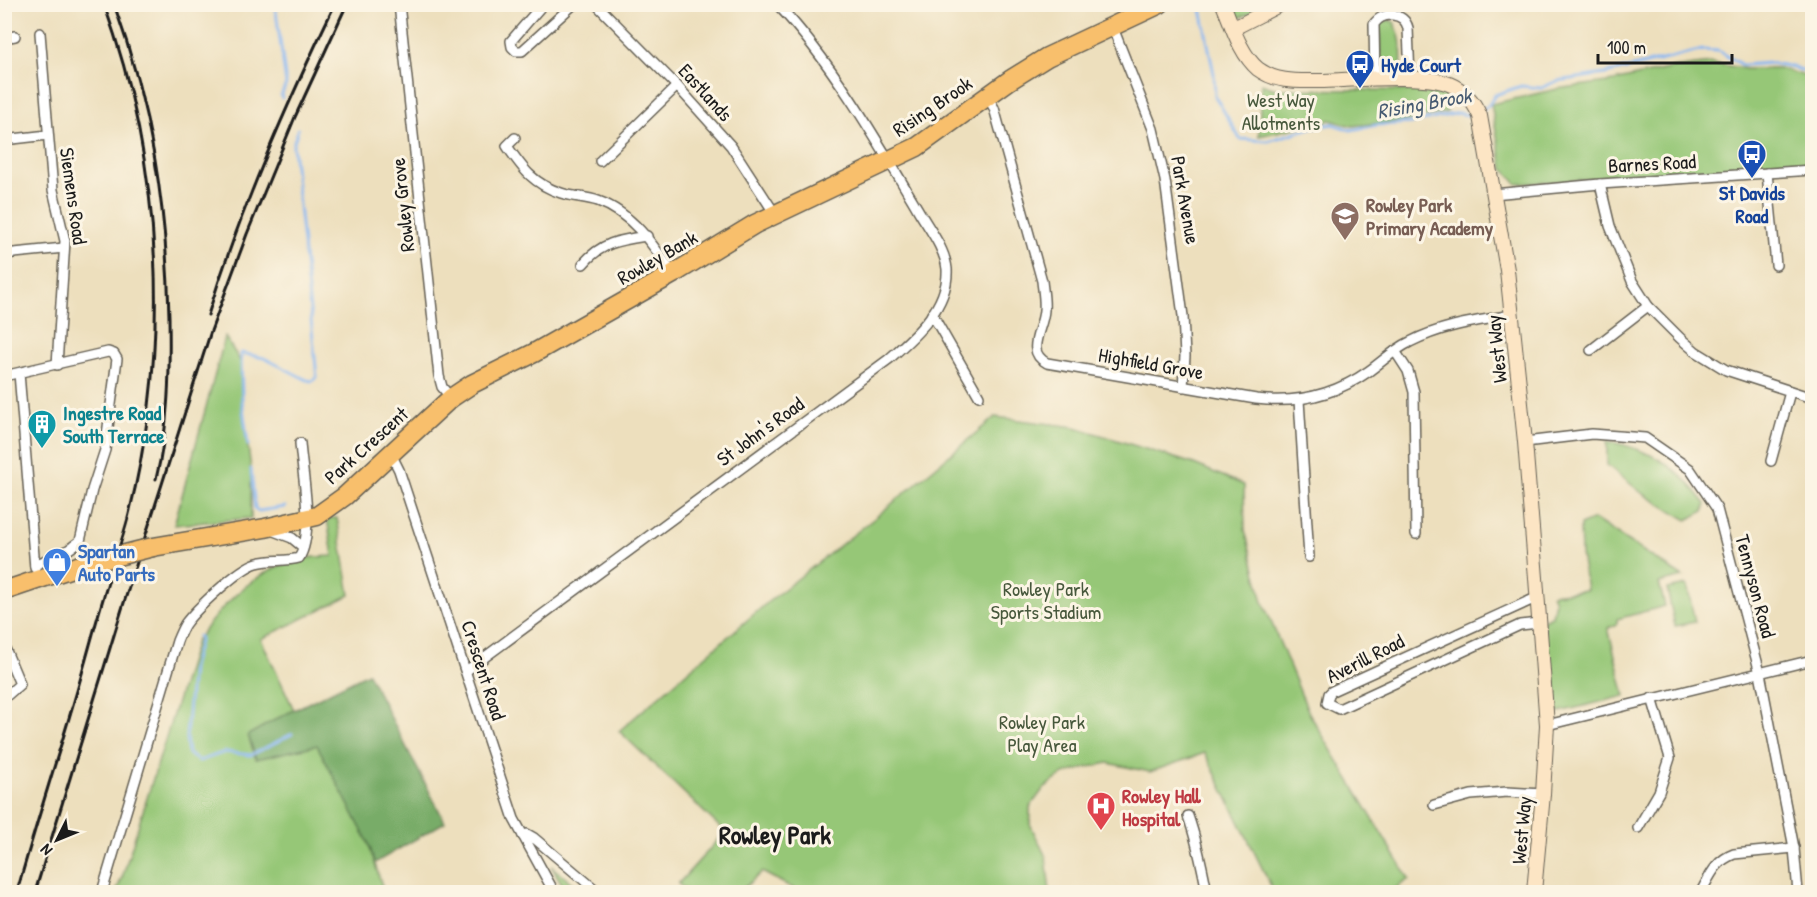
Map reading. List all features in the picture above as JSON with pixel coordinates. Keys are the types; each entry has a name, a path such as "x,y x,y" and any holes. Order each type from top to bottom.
{"highway":[{"name":"Rising Brook","path":"889,161 917,147 987,96 1047,57 1160,4"},
{"name":"Rowley Bank","path":"451,398 472,384 534,353 775,214 889,161"},
{"name":"Park Crescent","path":"4,591 35,572 78,566 153,547 308,519 328,509 345,496 451,398"}],"street":[{"name":"Rowley Grove","path":"399,4 439,376 442,387 451,398"},
{"path":"543,4 511,41 516,51 522,51 574,4"},
{"name":"Eastlands","path":"596,4 677,86 731,146 775,214"},
{"path":"780,8 793,4"},
{"name":"West Way","path":"1223,4 1250,60 1260,70 1274,77 1300,81 1431,79 1447,82 1462,92 1477,110 1507,270 1538,597 1547,725 1534,892"},
{"path":"1234,28 1281,4"},
{"name":"St John's Road","path":"466,671 889,359 914,336 932,314 944,288 947,268 944,259 889,161 834,78 780,8"},
{"path":"1375,80 1374,24 1383,16 1393,15 1402,18 1408,28 1410,79"},
{"name":"Park Avenue","path":"1113,28 1154,129 1165,180 1184,316 1183,387"},
{"name":"Siemens Road","path":"40,33 53,190 65,241 57,365"},
{"path":"4,38 15,36"},
{"path":"600,161 677,86"},
{"name":"Highfield Grove","path":"987,96 994,108 1042,281 1044,310 1035,343 1038,357 1047,363 1256,399 1299,400 1325,394 1345,385 1410,342 1447,327 1512,315"},
{"path":"4,140 48,135"},
{"path":"515,138 507,146 523,169 537,183 562,194 598,201 616,211 647,236 673,274"},
{"name":"Barnes Road","path":"1493,194 1600,184 1812,170"},
{"path":"1767,173 1776,264"},
{"path":"1600,184 1610,226 1632,281 1648,306 1695,351 1726,370 1812,398"},
{"path":"583,264 593,252 615,240 647,236"},
{"path":"4,254 64,248"},
{"path":"1591,350 1648,306"},
{"path":"932,314 979,396"},
{"path":"1395,351 1408,371 1414,392 1416,534"},
{"path":"4,376 108,352 114,354 117,359 118,366 105,450 92,490 80,541 35,572 19,373"},
{"path":"1771,461 1790,392"},
{"path":"1299,400 1309,557"},
{"name":"Tennyson Road","path":"1525,442 1592,434 1645,438 1690,469 1717,509 1760,673 1794,848 1798,892"},
{"path":"102,892 177,641 186,624 240,571 255,563 299,558 303,552 308,519 300,443"},
{"name":"Crescent Road","path":"391,454 399,470 508,801 523,836 554,892"},
{"path":"266,528 292,538 303,547"},
{"name":"Averill Road","path":"1538,597 1332,691 1327,703 1340,709 1520,625 1539,623"},
{"path":"4,646 20,684 4,698"},
{"path":"1547,725 1812,660"},
{"path":"1638,828 1659,792 1670,759 1652,698"},
{"path":"1434,805 1471,795 1507,792 1543,794"},
{"path":"1188,816 1200,850 1202,873 1208,892"},
{"path":"523,836 527,834 534,838 598,892"},
{"path":"1701,892 1715,866 1727,857 1734,854 1794,848"}],"green space":[{"path":"1227,5 1271,5 1234,20"},
{"path":"1389,20 1394,22 1399,35 1402,55 1401,76 1381,75 1379,22"},
{"path":"1712,63 1746,69 1782,69 1812,78 1812,164 1517,184 1503,168 1491,104 1557,89"},
{"name":"West Way Allotments","path":"1261,84 1276,89 1446,91 1447,112 1403,121 1352,126 1330,120 1259,136"},
{"path":"225,337 241,362 242,401 251,469 251,518 174,525"},
{"name":"Rowley Park Sports Stadium","path":"995,417 1075,427 1194,464 1244,485 1245,530 1263,602 1309,713 1409,879 1390,892 1274,892 1205,753 1150,772 1108,763 1089,767 1064,774 1044,788 1030,807 1030,824 1046,857 1050,892 800,892 762,872 739,892 689,892 678,884 725,832 619,731 768,602 876,517"},
{"path":"1607,441 1638,449 1663,462 1696,491 1706,504 1704,511 1687,520 1643,494 1607,465"},
{"path":"327,518 337,518 350,595 261,639 294,710 248,735 256,759 317,745 368,842 384,892 116,892 196,641 226,604 262,575 291,561 333,556"},
{"path":"1594,519 1683,577 1659,583 1665,606 1617,619 1617,624 1608,628 1625,696 1551,714 1543,620 1552,616 1555,601 1552,594 1587,590 1581,554 1580,525"},
{"path":"1687,585 1695,622 1675,626 1667,589"},
{"path":"368,673 445,822 375,863 368,842 317,745 256,759 248,735"},
{"path":"551,866 583,892 567,892"}],"waterway":[{"path":"275,4 286,84 282,98"},
{"name":"Rising Brook","path":"1200,4 1214,74 1215,96 1240,139 1268,141 1313,127 1333,124 1351,130 1377,125 1413,123 1458,113 1468,115 1473,113"},
{"name":"Rising Brook","path":"1482,109 1488,106 1495,95 1521,86 1541,88 1557,81 1605,74 1703,50 1718,51 1742,65 1771,63 1793,67 1812,74"},
{"path":"248,445 242,401 241,353 264,358 307,380 312,381 317,377 293,145 298,129"},
{"path":"251,469 255,509 259,511 285,507"},
{"path":"198,636 200,638 192,667 186,737 188,754 199,761 225,752 251,755 292,734"}],"railway":[{"path":"17,892 127,523 142,451 151,386 155,322 154,258 149,193 139,129 124,66 104,4"},
{"path":"114,4 138,81 147,120 155,158 165,237 168,276 169,378 164,439 156,479"},
{"path":"208,315 265,158 335,4"},
{"path":"35,892 211,331 247,234 295,117 347,4"}],"place":[{"name":"Hyde Court","path":"1360,90"},
{"name":"St Davids Road","path":"1752,180"},
{"name":"Rowley Park Primary Academy","path":"1345,242"},
{"name":"Ingestre Road South Terrace","path":"42,450"},
{"name":"Spartan Auto Parts","path":"57,588"},
{"name":"Rowley Hall Hospital","path":"1101,832"}],"district":[{"name":"Rowley Park","path":"775,834"}],"park label":[{"name":"Rowley Park Play Area","path":"1042,732"}]}
